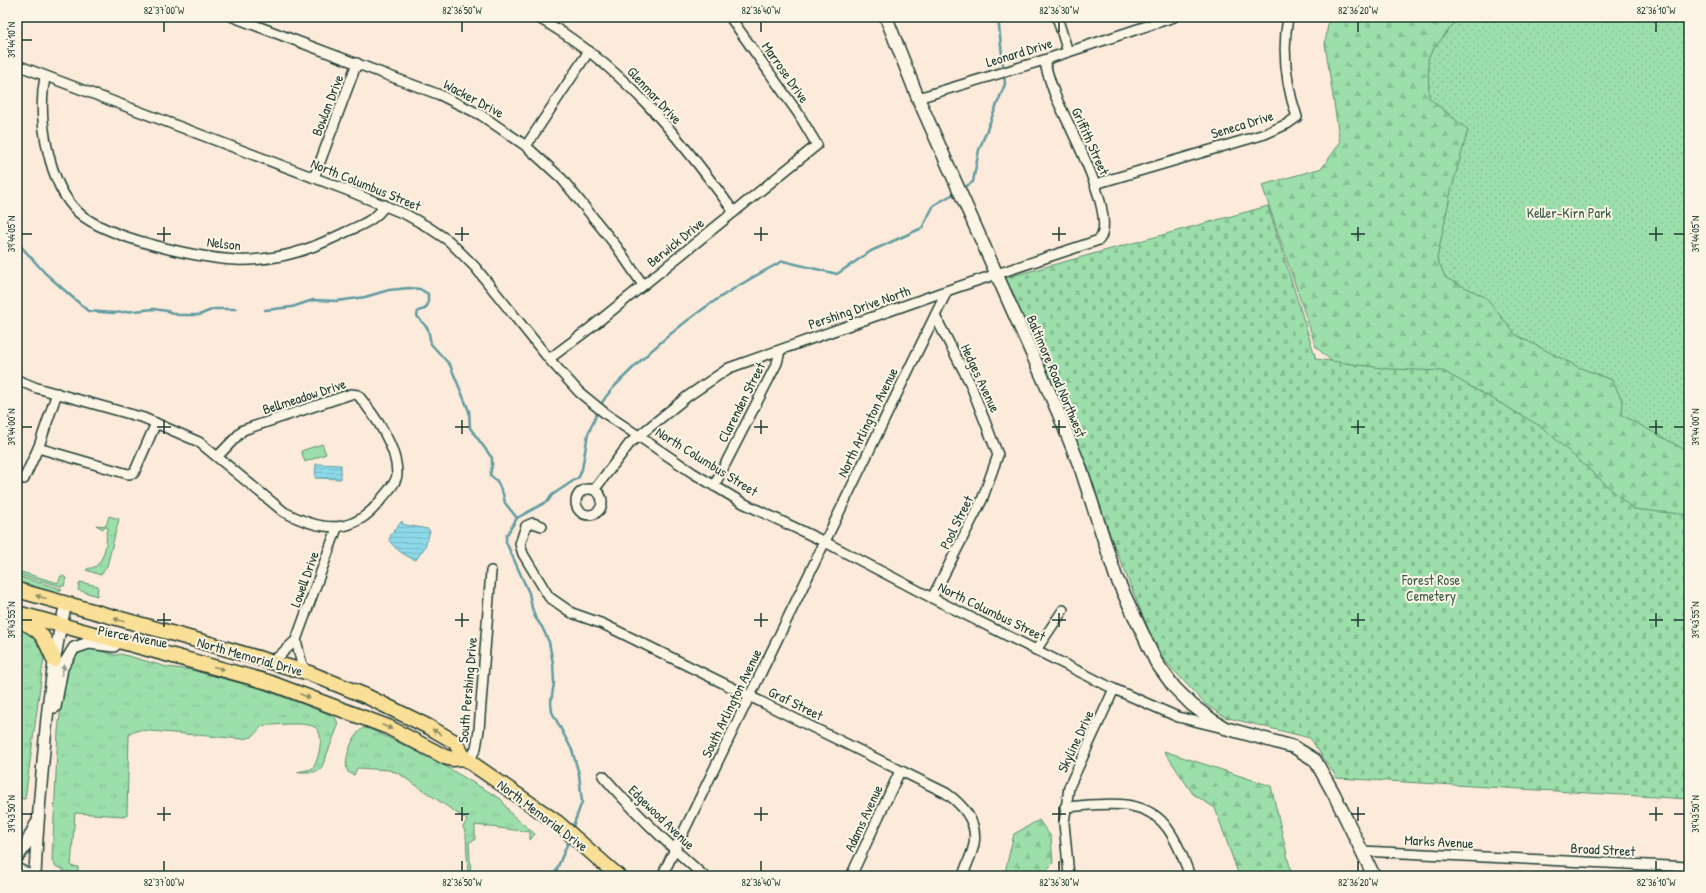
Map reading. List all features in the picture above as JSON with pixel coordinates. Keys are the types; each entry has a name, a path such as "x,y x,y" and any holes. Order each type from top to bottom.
{"main road":[{"name":"Baltimore Road Northwest","path":"886,17 918,98 1058,412 1081,469 1116,577 1147,645 1174,687 1196,709 1225,728"},
{"name":"North Memorial Drive","path":"17,590 269,661 309,674 366,696 429,727 455,742 467,760 558,822 618,876"},
{"name":"North Memorial Drive","path":"17,613 268,682 388,728 445,757 467,760"},
{"path":"17,620 31,625 39,631 44,638 54,660"},
{"name":"North Columbus Street","path":"1225,728 1294,747 1315,760 1328,782 1374,876"}],"street":[{"name":"Wacker Drive","path":"233,17 357,63 462,105 481,115 526,146 562,179 617,247 644,285"},
{"name":"Glenmar Drive","path":"537,17 589,51 610,67 644,101 734,212"},
{"name":"Marrose Drive","path":"730,17 798,113 818,145"},
{"path":"1057,17 1068,52"},
{"name":"Leonard Drive","path":"918,98 1044,60 1174,17"},
{"name":"Seneca Drive","path":"1095,184 1265,134 1298,117 1290,95 1286,70 1286,36 1288,17"},
{"path":"526,146 589,51"},
{"name":"Griffith Street","path":"1044,60 1055,93 1095,184 1103,211 1104,234"},
{"name":"Bowlan Drive","path":"314,178 357,63"},
{"name":"North Columbus Street","path":"17,65 45,77 385,205 428,227 458,250 475,268 549,359 579,392 598,408 714,486 743,503 825,542 932,598 1114,689 1178,717 1225,728"},
{"name":"Nelson","path":"45,77 42,100 42,124 47,148 63,194 79,213 90,222 110,232 161,246 236,260 274,258 311,249 370,221 379,214 385,205"},
{"name":"Berwick Drive","path":"549,359 644,285 818,145"},
{"name":"Pershing Drive North","path":"594,490 630,443 688,396 729,368 996,274 1089,244 1099,240 1104,234"},
{"name":"North Arlington Avenue","path":"825,542 947,291"},
{"name":"Hedges Avenue","path":"935,316 973,389 998,455"},
{"name":"Clarenden Street","path":"714,486 777,363 780,351"},
{"name":"Bellmeadow Drive","path":"17,380 37,388 156,422 199,442 217,457 284,512 298,519 320,525 337,528 358,522 380,502 397,475 392,450 386,437 358,395 351,394 243,430 217,457"},
{"path":"24,479 38,448 57,393"},
{"path":"38,448 128,474 134,473 156,422"},
{"name":"Pool Street","path":"932,598 982,500 998,455"},
{"name":"Graf Street","path":"542,526 537,523 530,523 523,532 520,544 523,554 549,597 572,613 603,624 946,793 956,800 968,814 974,831 974,843 963,876"},
{"name":"Lowell Drive","path":"269,661 278,657 296,640 337,528"},
{"name":"South Arlington Avenue","path":"662,876 825,542"},
{"name":"South Pershing Drive","path":"467,760 476,748 479,730 491,571"},
{"name":"Pierce Avenue","path":"34,876 47,719 54,660 60,624 66,604"},
{"path":"1036,650 1063,610"},
{"path":"296,640 302,665 309,674"},
{"name":"Pierce Avenue","path":"47,719 54,710 62,668 74,648 82,644 104,643 171,659 192,661"},
{"name":"Skyline Drive","path":"1069,876 1064,835 1065,807 1069,787 1114,689"},
{"name":"Adams Avenue","path":"851,876 900,771"},
{"name":"Edgewood Avenue","path":"604,776 620,795 674,850 704,876"},
{"path":"1065,807 1118,804 1135,806 1151,812 1168,828 1190,876"},
{"name":"Pierce Avenue","path":"17,857 24,849 28,838 38,822"},
{"name":"Marks Avenue","path":"1362,851 1515,858"},
{"name":"Broad Street","path":"1515,858 1689,867"},
{"path":"17,868 34,876"}],"green space":[{"path":"1329,17 1557,17 1689,62 1689,521 1651,517 1339,368 1316,347 1262,185 1322,168 1340,143 1325,44"},
{"name":"Keller-Kirn Park","path":"1459,17 1689,17 1689,452 1622,415 1623,402 1612,380 1578,367 1516,335 1485,297 1446,278 1437,259 1451,191 1468,130 1429,98 1428,59 1432,51"},
{"name":"Forest Rose Cemetery","path":"1268,206 1316,359 1389,369 1443,371 1542,427 1633,509 1689,515 1689,799 1337,778 1310,738 1225,717 1205,704 1158,653 1110,535 1087,467 1005,278"},
{"path":"322,444 326,454 305,462 301,451"},
{"path":"109,516 119,519 107,566 101,575 86,570 96,566 103,555 106,545 106,532 109,529 106,527 103,529 96,525 106,526"},
{"path":"21,572 58,583 61,576 66,578 64,586 60,586 20,575"},
{"path":"17,576 62,589 55,593 17,582"},
{"path":"80,582 98,586 97,596 78,590"},
{"path":"17,625 27,630 35,637 41,647 44,657 25,799 17,798"},
{"path":"92,649 116,655 121,654 167,667 191,670 259,688 334,716 338,726 321,769 314,772 297,772 312,769 318,758 320,737 318,730 312,726 290,724 262,726 252,737 242,739 139,730 129,734 127,815 75,813 71,866 78,867 78,873 63,871 63,869 55,866 52,861 58,731 65,674 68,666 75,656 83,651"},
{"path":"364,728 370,729 431,758 501,799 511,814 535,834 530,840 530,832 475,825 475,840 469,842 471,876 468,876 466,834 463,827 467,820 398,773 389,770 357,768 354,775 348,772 346,762 350,748 356,735"},
{"path":"1164,751 1271,786 1292,876 1239,876 1215,808 1193,794"},
{"path":"1039,820 1051,837 1053,863 1041,876 1004,876 1014,834"}],"water":[{"path":"316,464 341,465 341,479 315,478"},
{"path":"402,521 403,524 428,529 430,531 425,547 416,560 401,552 389,540"}],"waterway":[{"path":"963,188 973,182 979,150 1005,84 998,17"},
{"path":"600,406 607,395 620,381 669,335 704,308 762,272 783,261 837,274 871,251 922,228 934,205 957,192"},
{"path":"17,242 45,273 88,311 114,313 154,309 167,311 178,315 199,315 214,309 236,309"},
{"path":"265,310 292,307 313,300 337,301 365,297 389,290 409,288 420,289 428,294 428,304 425,309 418,311 417,316 428,329 431,344 450,365 469,411 470,428 492,458 490,475 497,481 505,503 517,518 506,536 506,542 529,593 535,617 542,627 549,642 553,663 554,683 551,702 552,712 572,750 579,774 582,802 572,829"},
{"path":"517,518 548,501 552,495 579,477 582,469 588,434 598,411"},
{"path":"554,876 569,840"}]}
